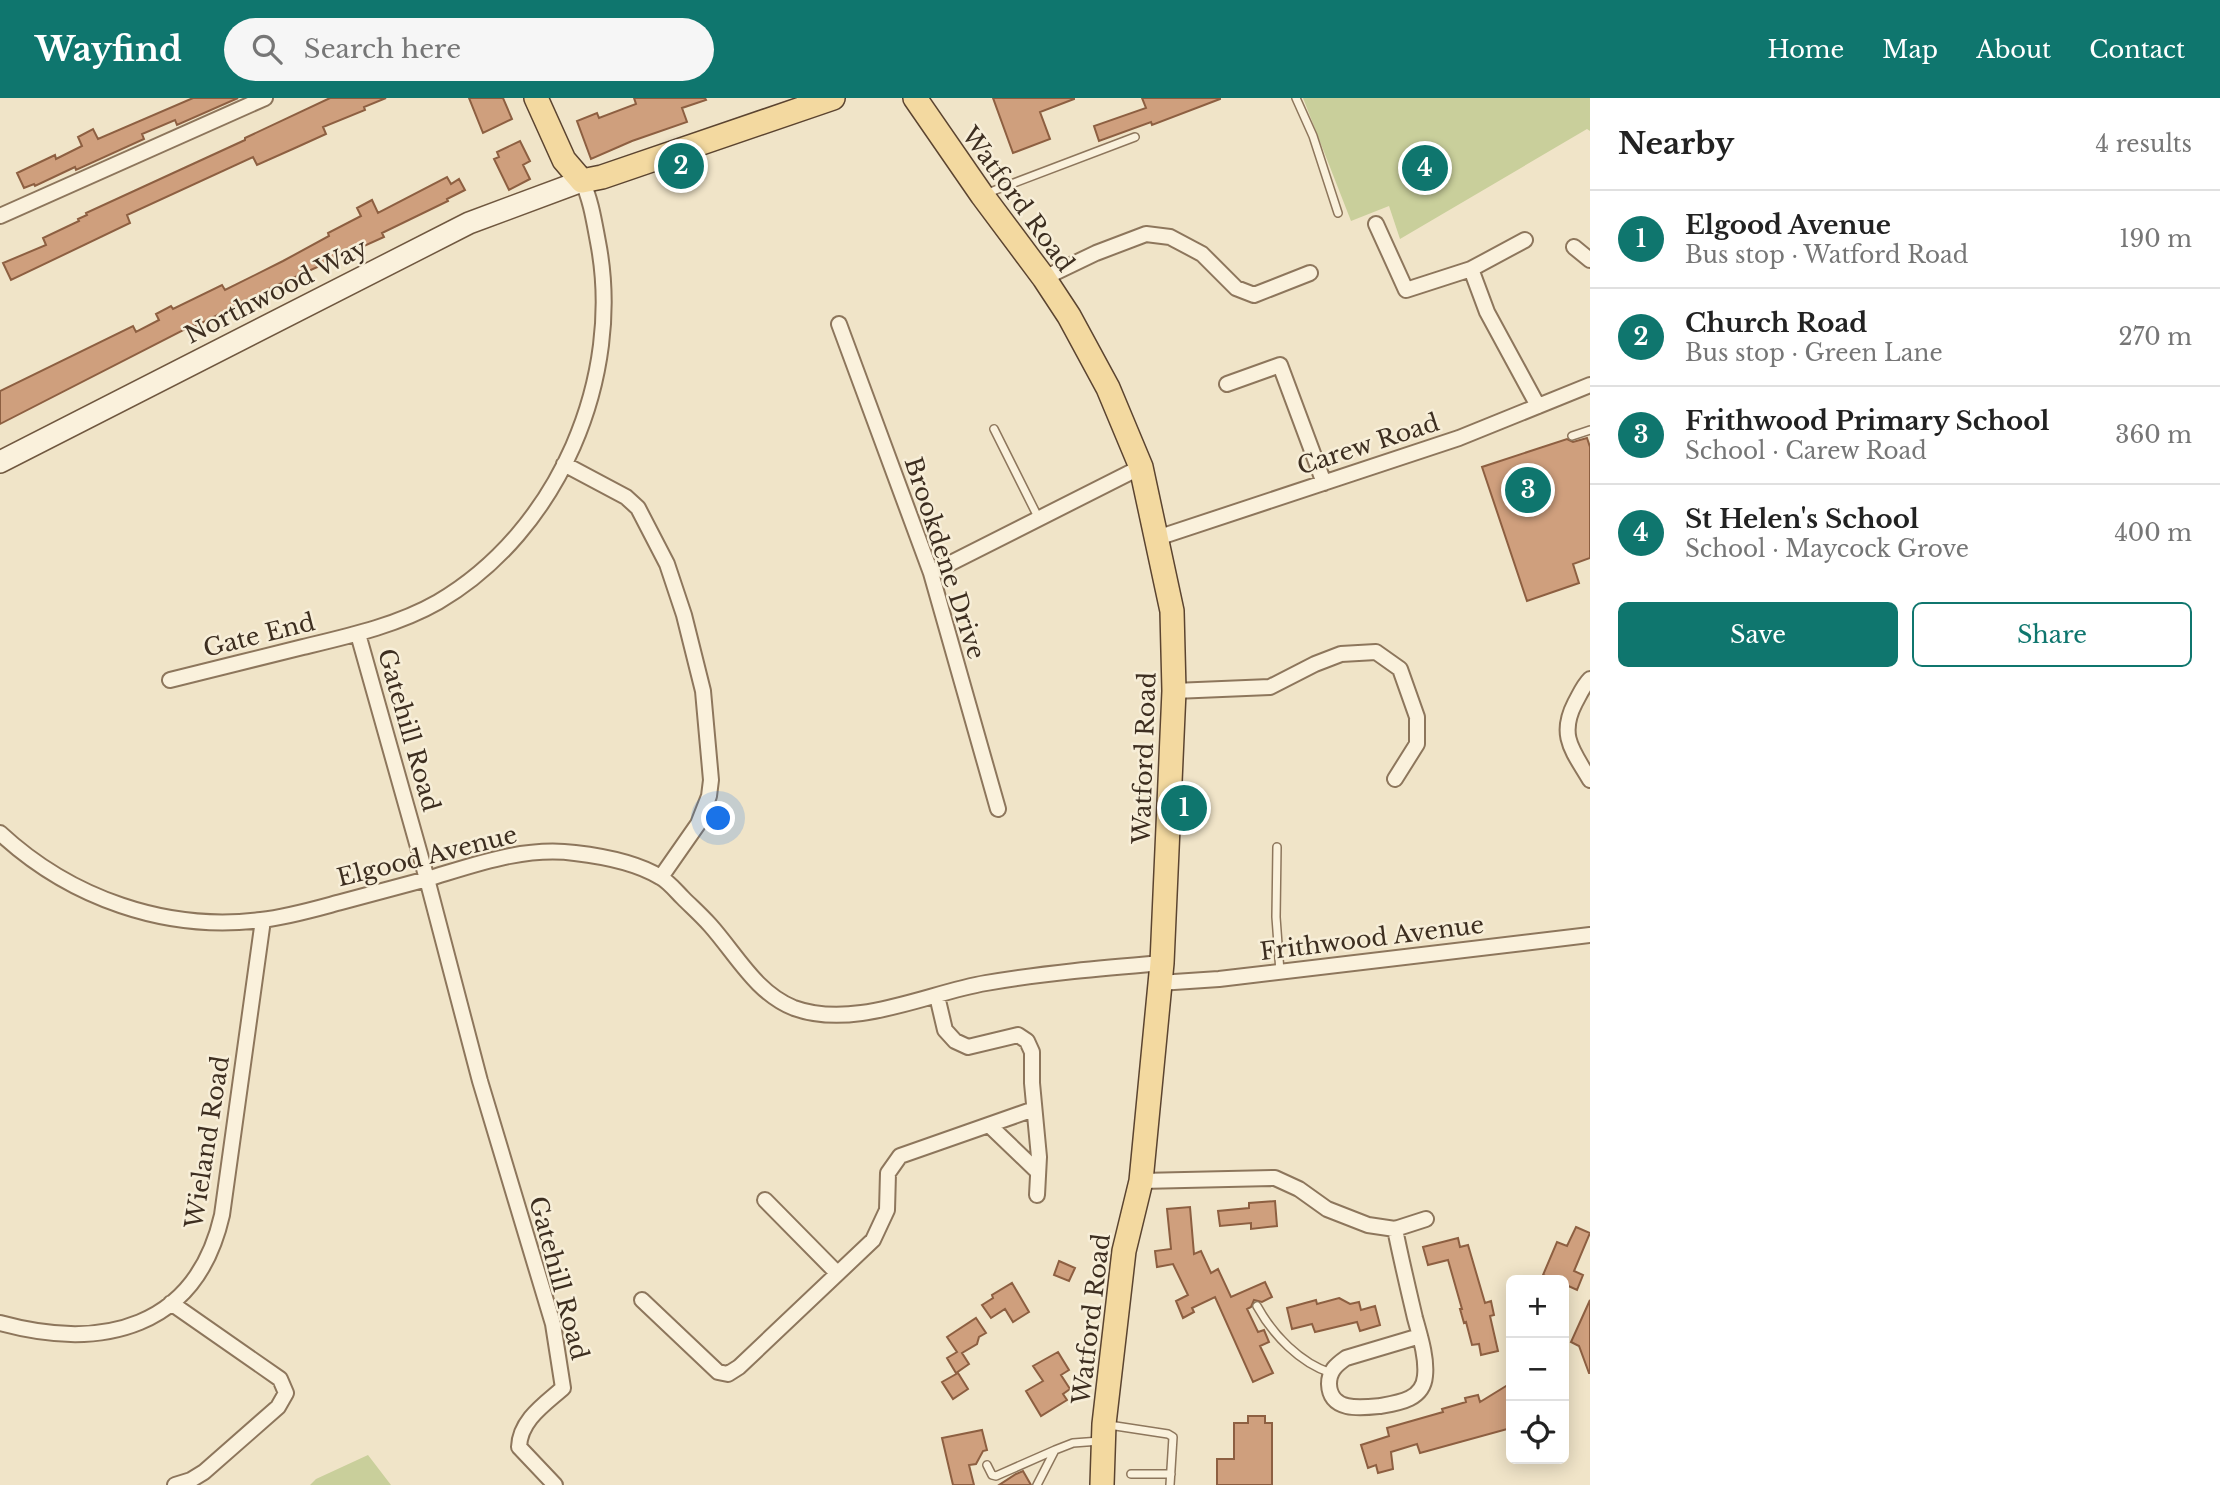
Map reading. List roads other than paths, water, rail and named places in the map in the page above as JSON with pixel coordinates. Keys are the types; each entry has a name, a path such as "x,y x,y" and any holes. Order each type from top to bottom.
{"main road":[{"path":"536,98 564,160 582,181 602,177 832,98"},
{"name":"Watford Road","path":"915,98 1044,278 1069,316 1108,388 1141,467 1172,611 1174,691 1161,973 1141,1181 1124,1251 1104,1432 1102,1485"}],"street":[{"path":"0,216 265,98"},
{"name":"Northwood Way","path":"0,462 469,223 582,181"},
{"name":"Gatehill Road","path":"555,1485 519,1447 519,1434 529,1419 563,1388 553,1324 480,1081 358,634 438,602 482,569 520,530 537,508 578,436 590,400 604,327 604,270 589,196 582,181"},
{"path":"1376,224 1406,290 1471,269 1525,240"},
{"path":"1044,278 1096,253 1146,234 1170,237 1202,254 1236,288 1254,295 1310,273"},
{"path":"1574,247 1590,260"},
{"path":"1471,269 1488,312 1538,406"},
{"name":"Brookdene Drive","path":"839,324 931,573 998,809"},
{"path":"1227,384 1280,365 1324,482"},
{"name":"Carew Road","path":"1157,538 1459,438 1590,385"},
{"path":"564,464 626,497 638,508 667,564 684,615 700,678 711,780 709,796 698,824 661,877"},
{"path":"931,573 1141,467"},
{"name":"Gate End","path":"170,680 358,634"},
{"path":"1174,691 1270,687 1341,654 1376,652 1400,669 1417,717 1417,744 1395,779"},
{"path":"1590,679 1584,685 1567,719 1569,743 1590,780"},
{"name":"Elgood Avenue","path":"0,833 53,875 120,906 162,917 225,923 264,920 427,879 477,863 529,853 571,852 611,859 661,877 710,925 749,974 776,999 796,1008 818,1013 855,1014 983,983 1161,973"},
{"name":"Wieland Road","path":"0,1323 37,1331 91,1335 126,1328 171,1303 200,1271 216,1241 222,1215 264,920"},
{"name":"Frithwood Avenue","path":"1161,973 1280,972 1590,935"},
{"path":"937,996 945,1030 955,1041 968,1047 1018,1035 1027,1041 1032,1052 1034,1109 1040,1157 1037,1195"},
{"path":"642,1300 718,1372 728,1374 739,1367 873,1240 887,1210 888,1173 900,1156 1034,1109"},
{"path":"989,1125 1038,1172"},
{"path":"1141,1181 1275,1178 1299,1189 1327,1209 1368,1225 1395,1229 1426,1219"},
{"path":"765,1200 837,1273"},
{"path":"1395,1229 1420,1336 1425,1378 1418,1392 1402,1402 1362,1408 1339,1404 1329,1387 1335,1366 1346,1358 1420,1336"},
{"path":"171,1303 280,1379 286,1393 282,1403 204,1472 175,1485"}],"lane":[{"path":"1296,98 1313,136 1338,213"},
{"path":"982,195 1135,137"},
{"path":"994,429 1039,519"},
{"path":"1572,436 1590,430"},
{"path":"1277,847 1276,917 1280,972"},
{"path":"1257,1306 1283,1340 1304,1361 1331,1373"},
{"path":"987,1465 992,1475 996,1476 1104,1432 1168,1434 1173,1437 1170,1485"},
{"path":"1037,1485 1055,1450"},
{"path":"1131,1474 1171,1474"}],"place":[{"name":"Church Road","path":"681,166"},
{"name":"St Helen's School","path":"1425,168"},
{"name":"Frithwood Primary School","path":"1528,490"},
{"name":"Elgood Avenue","path":"1184,808"}]}
